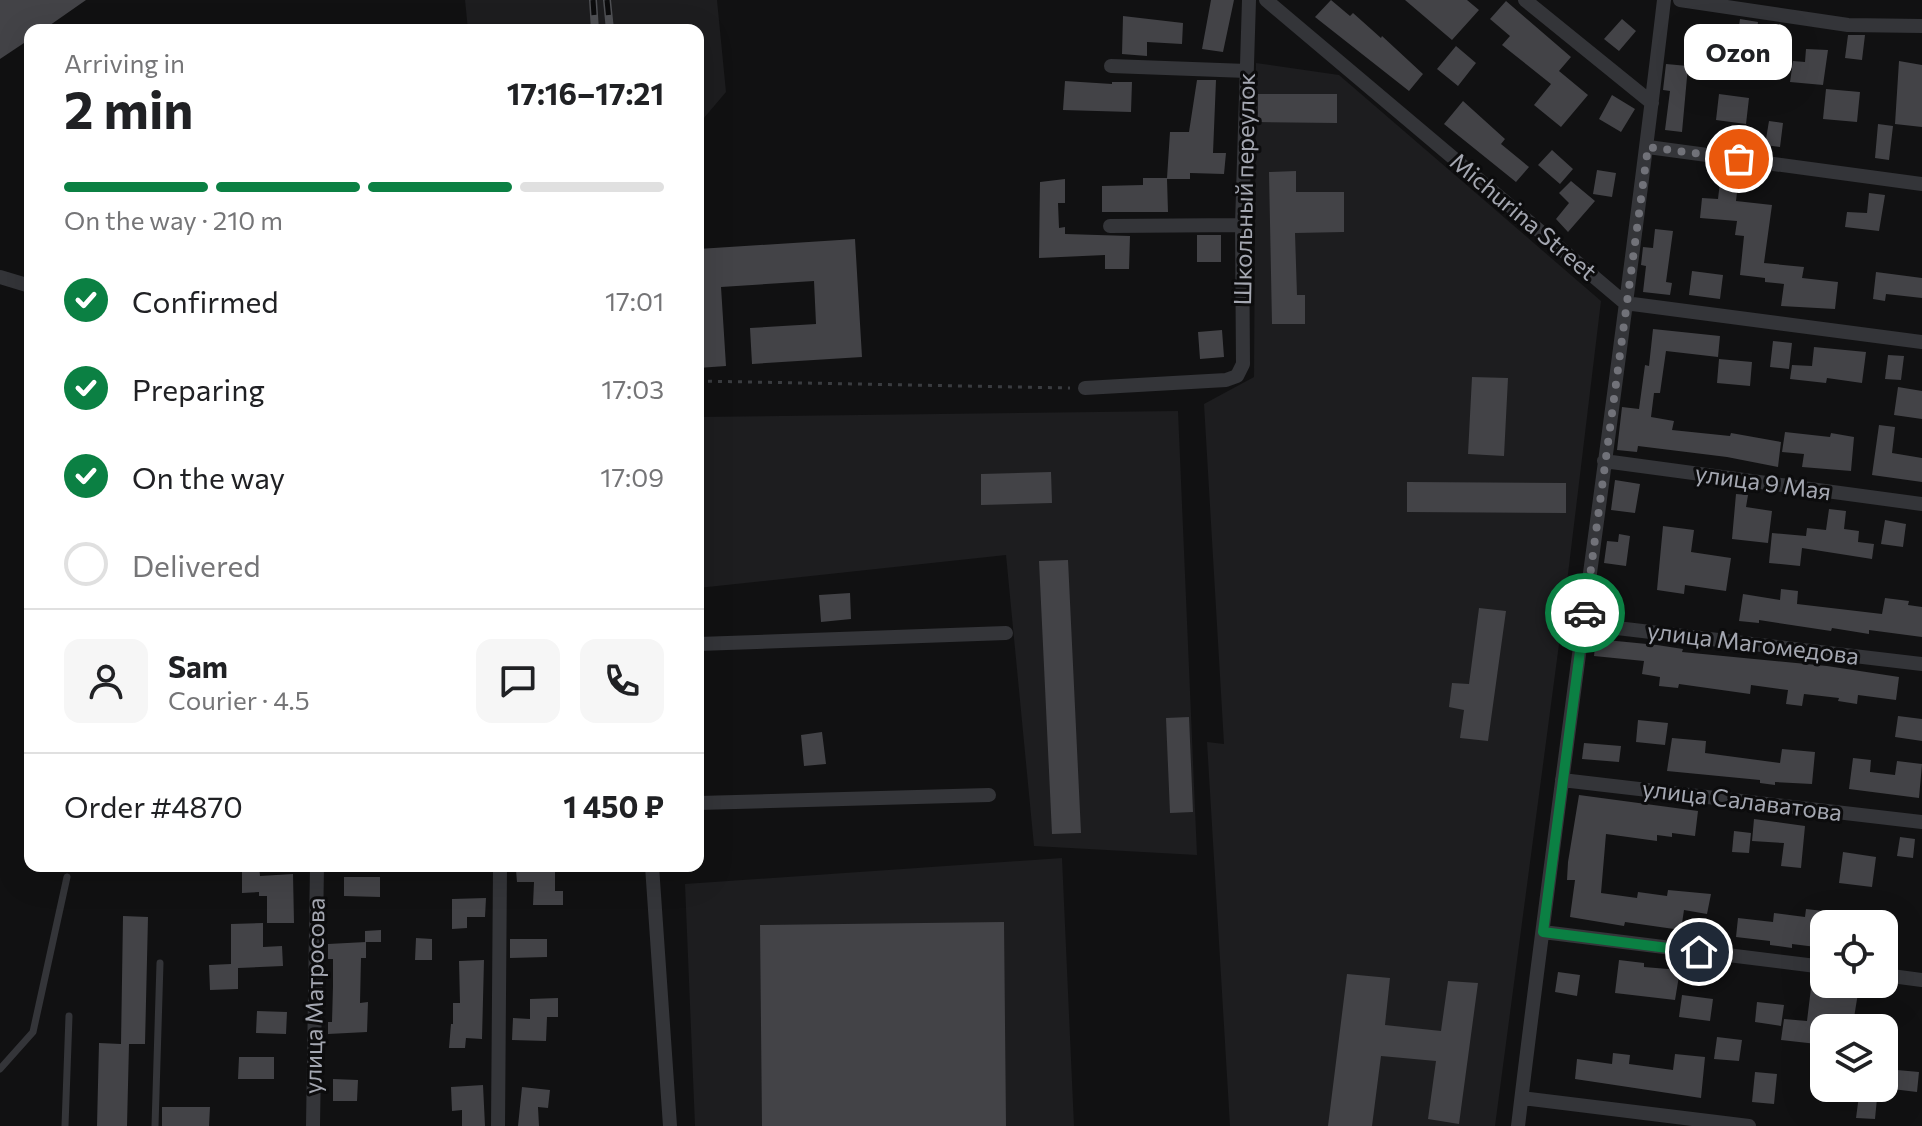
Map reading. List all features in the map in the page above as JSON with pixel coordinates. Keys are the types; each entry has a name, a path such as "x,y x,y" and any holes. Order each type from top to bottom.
{"street":[{"name":"Школьный переулок","path":"1085,388 1226,380 1237,376 1243,364 1242,225 1249,0"},
{"name":"Michurina Street","path":"1266,0 1625,303"},
{"path":"1525,0 1652,103"},
{"path":"1518,1126 1648,147 1664,0"},
{"path":"1680,0 1848,25 1922,26"},
{"path":"1111,66 1247,71"},
{"path":"1648,147 1922,184"},
{"path":"1110,226 1242,225"},
{"path":"0,277 24,284"},
{"path":"1625,303 1922,342"},
{"name":"улица 9 Мая","path":"1604,461 1922,504"},
{"name":"улица Магомедова","path":"1583,624 1922,664"},
{"path":"704,644 1006,633"},
{"name":"улица Салаватова","path":"1562,780 1922,822"},
{"path":"704,803 989,795"},
{"name":"улица Матросова","path":"313,1126 317,872"},
{"path":"498,1126 500,872"},
{"path":"652,872 670,1126"},
{"path":"1543,932 1810,965"},
{"path":"1898,977 1922,980"},
{"path":"1522,1098 1749,1126"}],"lane":[{"path":"0,1069 33,1032 67,877"},
{"path":"155,1126 160,963"},
{"path":"65,1126 69,1016"}],"path":[{"path":"704,381 1085,388"}],"shaded area":[{"path":"465,0 717,0 726,92 704,118 704,24 467,24"},
{"path":"1256,63 1339,75 1601,301 1495,1126 1230,1126 1207,742 1224,744 1204,404 1254,377"},
{"path":"1178,411 1197,855 1034,846 1006,555 704,587 704,417"},
{"path":"1062,858 1074,1126 695,1126 685,884"}],"building":[{"path":"0,0 86,0 52,24 24,24 24,43 0,59"},
{"path":"1211,0 1234,0 1223,52 1202,49"},
{"path":"1331,0 1382,36 1423,74 1409,91 1315,17"},
{"path":"1405,0 1467,0 1479,10 1452,40"},
{"path":"1506,1 1571,57 1559,71 1588,95 1561,127 1534,105 1551,84 1502,45 1510,36 1490,19"},
{"path":"1123,16 1183,23 1182,44 1147,42 1147,56 1122,54"},
{"path":"1622,19 1636,31 1619,51 1604,39"},
{"path":"1740,19 1758,22 1755,42 1737,40"},
{"path":"1848,35 1865,35 1862,60 1845,58"},
{"path":"1456,46 1476,63 1458,86 1437,69"},
{"path":"1806,49 1828,50 1823,85 1790,82 1793,61 1805,62"},
{"path":"1899,61 1922,65 1922,127 1895,124"},
{"path":"1666,64 1688,66 1682,132 1665,130 1670,91 1663,90"},
{"path":"1197,80 1216,80 1213,153 1226,153 1224,174 1190,173 1190,179 1167,179 1168,212 1102,212 1102,186 1143,185 1143,178 1167,178 1170,132 1189,132"},
{"path":"1065,81 1132,82 1131,112 1063,110"},
{"path":"1826,89 1860,92 1857,122 1823,119"},
{"path":"1258,94 1337,94 1337,123 1258,122"},
{"path":"1719,94 1749,98 1746,124 1716,120"},
{"path":"1612,95 1635,109 1621,132 1599,119"},
{"path":"1463,101 1505,139 1501,144 1529,167 1516,182 1444,124"},
{"path":"1769,121 1783,123 1780,147 1765,145"},
{"path":"1878,124 1893,126 1889,160 1875,158"},
{"path":"1552,150 1573,169 1560,184 1538,165"},
{"path":"1597,170 1616,173 1612,197 1593,194"},
{"path":"1296,171 1296,192 1344,192 1344,232 1295,233 1297,295 1305,295 1305,324 1272,324 1269,172"},
{"path":"1721,173 1739,175 1736,201 1772,205 1764,263 1804,267 1802,278 1838,282 1835,309 1781,306 1784,284 1740,275 1744,236 1735,235 1737,221 1700,218 1702,198 1718,199"},
{"path":"1065,179 1065,203 1058,203 1059,228 1065,227 1065,234 1130,236 1129,269 1105,269 1105,255 1039,258 1040,182"},
{"path":"1571,181 1595,201 1568,232 1556,219 1569,203 1559,193"},
{"path":"1869,193 1885,195 1879,231 1845,227 1847,212 1867,213"},
{"path":"1655,229 1673,231 1666,282 1672,283 1670,295 1643,292 1646,266 1641,265 1643,247 1653,248"},
{"path":"1197,235 1221,235 1221,262 1197,262"},
{"path":"855,239 862,357 752,364 750,328 816,324 814,281 721,287 726,366 704,368 704,249"},
{"path":"1692,271 1723,275 1720,299 1689,295"},
{"path":"1876,272 1922,278 1922,298 1886,294 1885,301 1873,299"},
{"path":"1653,329 1720,336 1718,357 1666,351 1660,393 1654,393 1651,417 1674,421 1672,430 1730,436 1731,433 1781,442 1778,467 1638,446 1637,452 1617,450 1622,407 1639,409 1645,365 1649,366"},
{"path":"1222,330 1224,357 1200,359 1198,332"},
{"path":"1773,341 1792,343 1789,369 1770,367"},
{"path":"1814,347 1866,352 1862,383 1827,378 1826,383 1790,379 1792,365 1812,366"},
{"path":"1888,355 1904,356 1901,380 1885,379"},
{"path":"1719,359 1752,362 1750,386 1717,383"},
{"path":"1472,377 1508,378 1504,456 1468,454"},
{"path":"1898,387 1922,391 1922,419 1894,415"},
{"path":"1879,425 1895,427 1892,453 1922,458 1922,482 1872,475"},
{"path":"1785,432 1854,437 1851,471 1802,467 1804,454 1782,452"},
{"path":"1051,472 1052,503 981,505 981,474"},
{"path":"1615,480 1640,484 1635,513 1611,510"},
{"path":"1407,482 1566,483 1566,513 1407,512"},
{"path":"1736,494 1748,495 1746,507 1772,511 1768,543 1732,539"},
{"path":"1829,509 1846,511 1844,529 1859,531 1858,542 1874,544 1872,559 1802,548 1800,566 1769,563 1772,533 1806,536 1807,528 1826,530"},
{"path":"1885,520 1906,524 1903,547 1881,544"},
{"path":"1663,526 1694,530 1691,552 1731,558 1726,591 1685,585 1684,594 1657,590"},
{"path":"1619,534 1630,536 1626,566 1604,563 1607,541 1618,542"},
{"path":"1068,560 1081,833 1052,834 1039,561"},
{"path":"1781,589 1798,591 1797,604 1882,614 1885,598 1909,601 1908,605 1922,607 1922,637 1869,630 1869,634 1832,628 1831,631 1759,620 1759,623 1739,621 1743,594 1780,600"},
{"path":"850,593 851,619 821,622 819,595"},
{"path":"1479,608 1506,611 1488,741 1460,738 1464,710 1449,707 1452,683 1469,684"},
{"path":"1596,639 1899,677 1896,700 1858,695 1857,704 1838,701 1839,698 1804,694 1802,706 1786,704 1788,690 1751,685 1750,694 1679,684 1678,688 1659,686 1660,677 1642,674 1644,661 1594,656"},
{"path":"1898,716 1922,719 1922,741 1895,737"},
{"path":"1189,717 1193,812 1170,813 1166,718"},
{"path":"1638,720 1668,723 1665,745 1636,742"},
{"path":"822,732 826,764 804,766 801,735"},
{"path":"1672,738 1706,741 1705,753 1780,763 1782,749 1815,752 1812,784 1775,782 1775,785 1760,783 1760,780 1667,771"},
{"path":"1584,743 1621,746 1619,762 1582,759"},
{"path":"1853,758 1871,760 1870,772 1895,775 1897,761 1922,764 1919,798 1849,789"},
{"path":"1579,795 1698,811 1695,836 1672,833 1672,837 1657,835 1657,841 1606,834 1601,893 1637,898 1638,892 1667,896 1668,890 1711,894 1707,914 1684,910 1681,930 1625,922 1624,926 1570,917 1575,880 1567,880 1568,862"},
{"path":"1754,819 1805,826 1801,868 1781,866 1784,843 1752,841"},
{"path":"1734,831 1751,833 1749,853 1732,852"},
{"path":"1900,837 1915,839 1913,858 1897,856"},
{"path":"1843,852 1876,857 1872,887 1839,883"},
{"path":"242,872 260,872 260,876 293,874 294,923 267,923 267,896 259,896 259,892 242,893"},
{"path":"516,872 555,872 555,891 563,891 563,905 533,905 534,882 517,882"},
{"path":"344,877 380,877 380,897 344,896"},
{"path":"486,898 485,917 467,917 467,928 452,929 452,899"},
{"path":"1806,909 1814,910 1810,910 1810,946 1792,944 1792,948 1770,945 1770,941 1736,937 1738,918 1773,922 1774,913 1805,917"},
{"path":"123,916 148,917 145,1044 129,1044 127,1126 97,1126 99,1043 121,1044"},
{"path":"1004,922 1006,1126 762,1126 760,925"},
{"path":"263,923 263,947 282,946 283,966 238,968 238,989 210,990 209,965 231,964 231,924"},
{"path":"381,930 381,942 365,942 365,931"},
{"path":"416,938 432,939 432,960 415,960"},
{"path":"510,939 547,939 547,957 510,958"},
{"path":"366,942 366,958 361,958 360,1003 368,1002 367,1032 328,1034 328,1022 332,1022 333,959 328,959 328,944"},
{"path":"484,960 482,1039 466,1038 465,1048 449,1048 453,1003 460,1003 459,961"},
{"path":"1619,960 1644,963 1644,967 1680,970 1675,1000 1615,993"},
{"path":"1558,972 1580,975 1577,996 1555,992"},
{"path":"1347,974 1390,978 1385,1025 1441,1031 1448,981 1478,983 1459,1124 1428,1119 1436,1061 1381,1056 1372,1126 1328,1126"},
{"path":"1682,995 1713,999 1710,1021 1679,1017"},
{"path":"1810,996 1857,998 1855,1014 1810,1014 1810,1043 1781,1040 1784,1019 1807,1021"},
{"path":"558,998 558,1017 547,1017 546,1041 512,1040 513,1018 530,1019 530,999"},
{"path":"1757,1002 1784,1005 1781,1026 1755,1022"},
{"path":"257,1011 287,1012 286,1034 256,1033"},
{"path":"1717,1037 1742,1040 1739,1061 1714,1059"},
{"path":"1613,1053 1630,1055 1629,1064 1673,1070 1675,1054 1705,1057 1701,1098 1575,1079 1577,1059 1612,1064"},
{"path":"239,1057 274,1057 274,1079 238,1079"},
{"path":"1898,1070 1919,1072 1917,1092 1898,1090"},
{"path":"1755,1072 1777,1074 1774,1104 1752,1102"},
{"path":"333,1079 358,1080 357,1101 333,1101"},
{"path":"483,1085 485,1126 462,1126 462,1110 452,1111 451,1087"},
{"path":"522,1087 550,1090 548,1108 538,1107 539,1126 518,1126"},
{"path":"1858,1102 1877,1102 1875,1119 1856,1118"},
{"path":"162,1107 210,1107 209,1126 162,1126"}],"railway":[{"path":"593,0 595,24"},
{"path":"607,0 609,24"}],"way so far":[{"path":"1585,613 1648,147 1739,159"}],"place":[{"name":"Ozon","path":"1739,159"}],"route":[{"path":"1585,613 1543,932 1699,952"}]}
